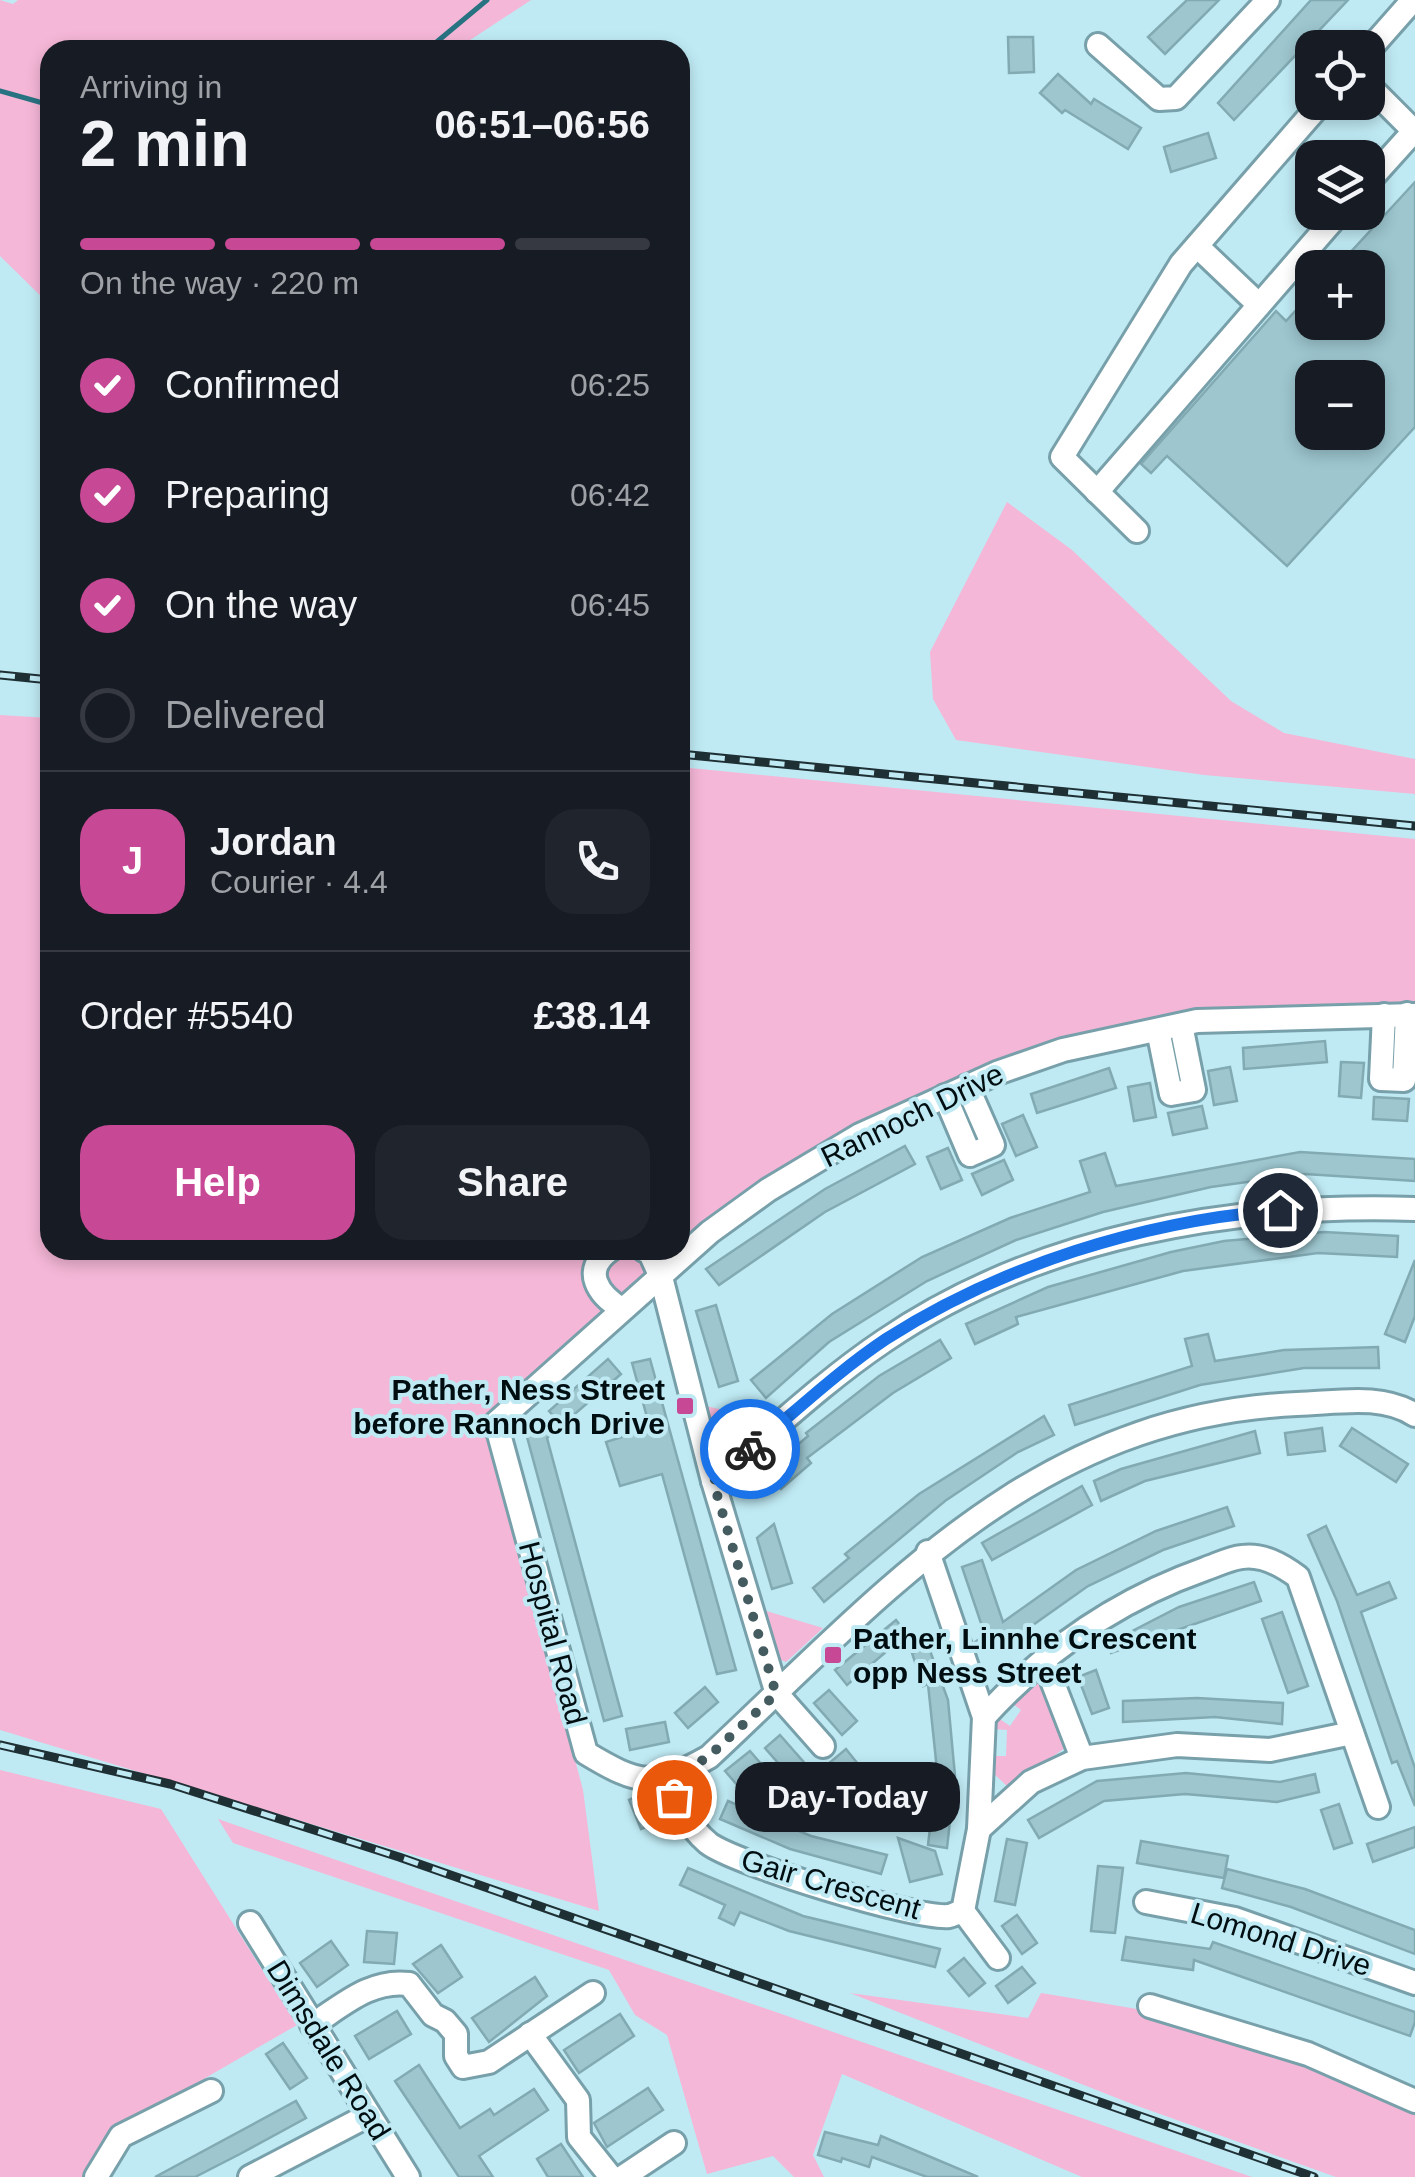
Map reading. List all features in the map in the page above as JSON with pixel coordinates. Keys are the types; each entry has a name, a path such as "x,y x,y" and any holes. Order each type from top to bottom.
{"street":[{"path":"1098,45 1159,99 1176,98 1268,0"},
{"path":"1385,32 1414,0"},
{"path":"1385,102 1414,131 1385,163"},
{"path":"1137,530 1062,457 1189,255 1306,120"},
{"path":"1097,492 1324,230"},
{"path":"1189,255 1258,304"},
{"name":"Rannoch Drive","path":"690,1250 710,1232 827,1153 944,1096 1034,1058 1170,1027 1402,1015"},
{"path":"944,1096 970,1155 993,1145 967,1086"},
{"path":"713,1481 884,1340 948,1302 1065,1254 1131,1235 1255,1212 1415,1209"},
{"path":"599,1260 594,1273 600,1293 622,1309"},
{"path":"654,1260 776,1694 823,1746"},
{"name":"Rannoch Drive","path":"496,1423 680,1260"},
{"path":"672,1778 708,1757 928,1552 1015,1490 1073,1459 1141,1434 1224,1411 1382,1401 1414,1410"},
{"name":"Hospital Road","path":"496,1423 586,1753 628,1778 672,1778"},
{"name":"Gair Crescent","path":"672,1778 674,1797 692,1827 729,1856 904,1910 949,1916 963,1910 979,1830 984,1717 928,1552"},
{"path":"984,1717 1015,1682 1101,1618 1166,1583 1242,1557 1259,1557 1280,1564 1298,1577 1378,1807"},
{"path":"1044,1660 1082,1758"},
{"path":"979,1830 1030,1782 1082,1758 1176,1745 1270,1750 1352,1733"},
{"name":"Lomond Drive","path":"1146,1902 1235,1919 1415,1983"},
{"path":"963,1910 998,1958"},
{"name":"Dimsdale Road","path":"250,1922 408,2177"},
{"path":"312,2025 388,1981 409,1984 433,2015 446,2020 456,2034 456,2056 463,2067 489,2062 593,1994"},
{"path":"1150,2006 1308,2054 1415,2101"},
{"path":"530,2034 578,2100 578,2137 610,2177"},
{"path":"96,2177 107,2152 121,2136 211,2091"},
{"path":"250,2177 284,2170 368,2116"},
{"path":"623,2177 674,2143"}],"shaded area":[{"path":"0,0 13,4 18,0 531,0 470,40 40,40 40,295 0,256"},
{"path":"1007,502 1072,550 1231,701 1284,733 1415,759 1415,794 1204,775 956,740 933,699 930,652"},
{"path":"0,715 40,717 40,1260 663,1260 484,1416 583,1790 599,1911 0,1730"},
{"path":"690,768 1415,839 1415,1007 1192,1013 1032,1049 931,1091 690,1239"},
{"path":"706,1406 767,1420 728,1454 720,1453"},
{"path":"763,1610 823,1628 786,1662 781,1660"},
{"path":"1034,1682 1043,1686 1065,1748 1008,1787 993,1773 992,1756 1006,1756 1007,1730 993,1729 998,1718 1010,1726 1021,1710 1009,1701"},
{"path":"0,1770 161,1809 297,2025 117,2129 85,2177 0,2177"},
{"path":"218,1819 1252,2177 1082,2177 842,2074 813,2155 824,2177 794,2177 773,2156 707,2174 667,2035 635,2015 609,1970 233,1843"},
{"path":"850,1993 1028,2018 1041,1993 1149,2011 1303,2060 1415,2107 1415,2177 1336,2177 1132,2104"}],"building":[{"path":"1187,0 1219,0 1165,54 1148,37"},
{"path":"1311,0 1348,0 1320,30 1295,30 1295,56 1234,120 1218,103"},
{"path":"1008,37 1033,37 1034,72 1009,73"},
{"path":"1058,74 1091,104 1094,99 1141,128 1128,149 1065,110 1062,113 1040,93"},
{"path":"1208,133 1216,158 1171,172 1164,147"},
{"path":"1415,182 1415,427 1287,566 1167,456 1151,473 1141,464 1276,311 1286,321 1295,311 1295,340 1385,340 1385,250 1353,250 1371,230 1385,230 1385,215"},
{"path":"1325,1041 1327,1062 1244,1069 1243,1048"},
{"path":"1341,1062 1364,1063 1361,1098 1339,1096"},
{"path":"1230,1067 1237,1101 1214,1105 1208,1071"},
{"path":"1109,1068 1116,1088 1037,1113 1031,1094"},
{"path":"1150,1083 1156,1117 1134,1121 1128,1087"},
{"path":"1374,1097 1409,1099 1407,1121 1373,1119"},
{"path":"1202,1106 1207,1128 1173,1135 1168,1113"},
{"path":"1023,1115 1037,1147 1016,1156 1002,1124"},
{"path":"905,1146 915,1164 825,1212 719,1285 706,1269 825,1189"},
{"path":"948,1148 962,1180 941,1189 927,1157"},
{"path":"1300,1152 1415,1159 1415,1181 1305,1174 1211,1187 1103,1212 1016,1240 927,1281 829,1342 766,1398 751,1380 832,1314 922,1257 1010,1218 1090,1192 1080,1161 1105,1153 1116,1186"},
{"path":"1004,1160 1013,1180 982,1195 972,1174"},
{"path":"1324,1232 1398,1236 1397,1257 1318,1253 1183,1271 1016,1317 1018,1324 975,1344 966,1324 1048,1287 1171,1252 1224,1241"},
{"path":"1415,1260 1415,1316 1405,1342 1385,1334"},
{"path":"716,1305 738,1381 719,1387 696,1311"},
{"path":"1208,1334 1215,1361 1284,1350 1378,1347 1379,1368 1304,1368 1200,1385 1075,1425 1069,1405 1192,1366 1185,1339"},
{"path":"940,1340 951,1358 893,1393 807,1458 811,1463 781,1489 766,1472 808,1436 806,1433 879,1376"},
{"path":"608,1359 621,1374 562,1425 549,1411"},
{"path":"650,1359 736,1670 717,1674 662,1474 620,1486 606,1442 650,1428 632,1363"},
{"path":"1044,1416 1054,1435 1018,1452 945,1501 824,1602 813,1588 849,1558 845,1554 919,1494"},
{"path":"530,1424 554,1431 547,1438 622,1716 604,1721 527,1437"},
{"path":"1322,1428 1325,1451 1288,1455 1285,1433"},
{"path":"1352,1428 1408,1464 1396,1482 1340,1446"},
{"path":"1255,1431 1260,1453 1145,1481 1101,1501 1094,1481 1121,1469"},
{"path":"1082,1486 1092,1505 992,1560 982,1543"},
{"path":"1227,1507 1234,1526 1163,1550 1088,1586 1023,1632 977,1645 975,1642 985,1635 962,1567 982,1560 1003,1622 1076,1570 1156,1531"},
{"path":"774,1524 792,1583 772,1589 757,1538"},
{"path":"1326,1526 1357,1595 1389,1582 1396,1598 1361,1612 1415,1768 1415,1806 1397,1761 1392,1763 1337,1601 1308,1535"},
{"path":"1254,1582 1261,1601 1111,1653 1107,1644 1179,1607"},
{"path":"1282,1612 1308,1686 1288,1693 1262,1619"},
{"path":"896,1620 907,1634 847,1685 835,1670"},
{"path":"929,1648 948,1700 955,1776 947,1848 928,1845 937,1770 928,1684 923,1686 912,1653"},
{"path":"1096,1670 1109,1708 1092,1714 1078,1677"},
{"path":"705,1687 718,1702 688,1728 675,1713"},
{"path":"829,1690 857,1721 842,1735 814,1703"},
{"path":"1197,1698 1283,1703 1282,1724 1215,1717 1123,1722 1123,1701"},
{"path":"665,1722 669,1742 630,1750 626,1729"},
{"path":"780,1735 808,1767 793,1780 765,1748"},
{"path":"846,1749 858,1764 834,1785 821,1770"},
{"path":"750,1751 762,1765 738,1786 725,1771"},
{"path":"1186,1773 1280,1782 1315,1774 1319,1792 1277,1802 1185,1794 1104,1801 1039,1838 1028,1820 1097,1781"},
{"path":"644,1793 657,1793 667,1818 641,1829 629,1800"},
{"path":"728,1801 811,1836 887,1855 881,1874 790,1849 720,1819"},
{"path":"1339,1804 1352,1843 1334,1849 1321,1810"},
{"path":"1415,1827 1415,1847 1373,1862 1367,1844"},
{"path":"898,1838 935,1851 942,1874 910,1882"},
{"path":"1007,1839 1027,1843 1015,1905 995,1901"},
{"path":"1141,1841 1228,1856 1224,1878 1137,1863"},
{"path":"1098,1866 1123,1868 1115,1933 1091,1931"},
{"path":"688,1868 803,1916 940,1949 935,1967 789,1931 740,1912 734,1925 719,1918 725,1905 680,1885"},
{"path":"1227,1869 1305,1889 1415,1930 1415,1954 1291,1907 1222,1888"},
{"path":"1017,1915 1037,1943 1022,1954 1002,1926"},
{"path":"367,1931 397,1933 394,1964 364,1962"},
{"path":"1126,1937 1210,1949 1213,1942 1415,2012 1415,2022 1410,2036 1194,1960 1193,1970 1122,1960"},
{"path":"331,1941 348,1965 317,1987 300,1963"},
{"path":"441,1945 462,1977 438,1993 413,1964"},
{"path":"964,1958 985,1983 969,1996 948,1971"},
{"path":"1022,1967 1035,1983 1008,2003 996,1986"},
{"path":"535,1977 547,1996 489,2042 472,2018"},
{"path":"397,2011 411,2034 369,2059 355,2036"},
{"path":"620,2014 634,2036 579,2073 564,2050"},
{"path":"283,2043 307,2078 290,2089 266,2054"},
{"path":"419,2065 460,2128 490,2109 494,2115 534,2089 548,2110 479,2156 493,2177 459,2177 395,2081"},
{"path":"648,2088 663,2110 607,2147 594,2123"},
{"path":"296,2101 306,2118 240,2154 195,2177 155,2177"},
{"path":"825,2132 878,2145 881,2136 978,2177 927,2177 872,2157 869,2167 842,2158 841,2162 818,2155"},
{"path":"561,2144 583,2177 548,2177 537,2159"}],"waterway":[{"path":"439,40 487,0"},
{"path":"0,91 40,102"}],"railway":[{"path":"0,675 40,679"},
{"path":"690,755 1415,826"},
{"path":"0,1745 170,1784 399,1857 1314,2177"}],"way so far":[{"path":"674,1797 672,1778 708,1757 776,1694 713,1481 750,1449"}],"place":[{"name":"Pather, Ness Street before Rannoch Drive","path":"685,1406"},
{"name":"Pather, Linnhe Crescent opp Ness Street","path":"833,1655"},
{"name":"Day-Today","path":"674,1797"}],"route":[{"path":"750,1449 884,1340 948,1302 1065,1254 1131,1235 1207,1219 1280,1210"}]}
